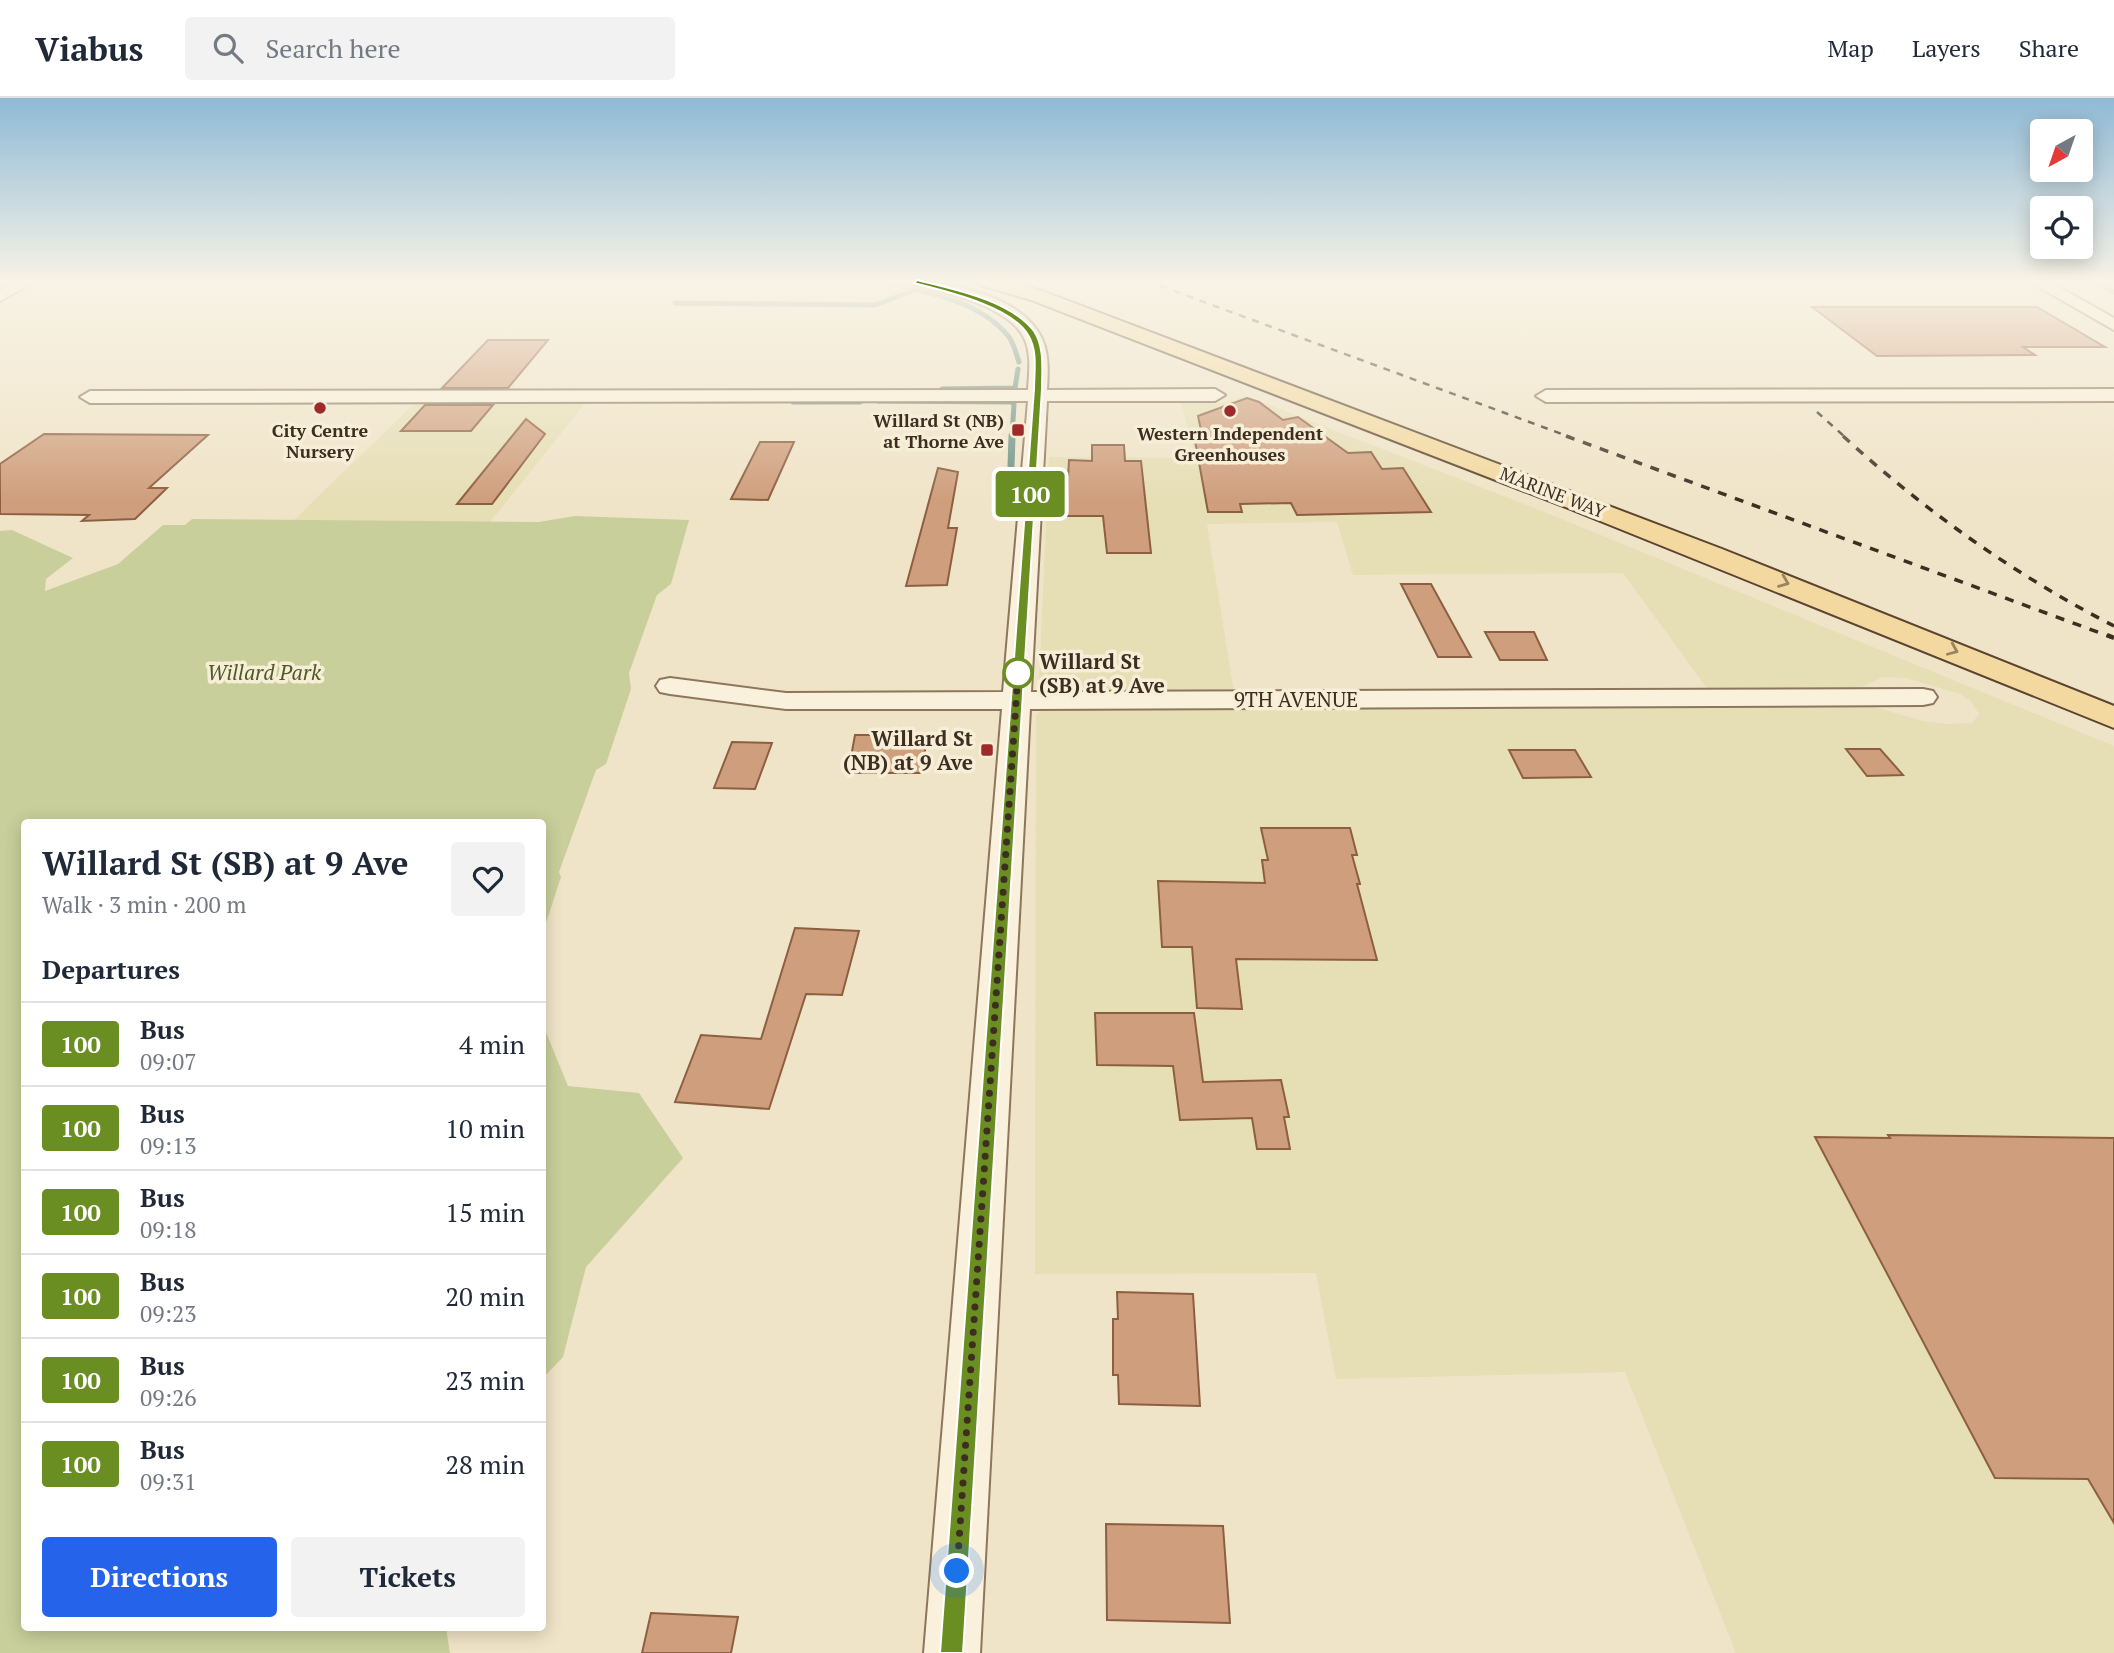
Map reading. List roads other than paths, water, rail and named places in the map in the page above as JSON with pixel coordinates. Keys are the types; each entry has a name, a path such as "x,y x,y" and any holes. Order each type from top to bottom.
{"main road":[{"name":"MARINE WAY","path":"1190,354 1599,509 1890,624 2114,718"},
{"name":"MARINE WAY","path":"1225,354 2114,689"}],"street":[{"path":"952,1653 1038,354"},
{"path":"1546,396 2114,395"},
{"path":"90,397 1215,396"},
{"name":"9TH AVENUE","path":"670,686 786,701 1923,697"}],"waterway":[{"path":"1016,354 1019,362"},
{"path":"942,389 1015,388 1018,369"},
{"path":"878,401 1011,402 1014,404 1012,437"},
{"path":"793,402 860,402"},
{"path":"1011,466 1012,436"},
{"path":"1006,510 1009,473"}],"railway":[{"path":"1344,354 1570,437"},
{"path":"1817,412 1845,437"},
{"path":"1566,436 2111,637"},
{"path":"1843,436 1906,490 1972,540 2041,585 2114,626"},
{"path":"2107,635 2114,638"}],"place":[{"name":"City Centre Nursery","path":"320,408"},
{"name":"Western Independent Greenhouses","path":"1230,411"},
{"name":"Willard St (NB) at Thorne Ave","path":"1018,430"},
{"name":"Willard St (SB) at 9 Ave","path":"1018,673"},
{"name":"Willard St (NB) at 9 Ave","path":"987,750"}],"park label":[{"name":"Willard Park","path":"264,672"}]}
